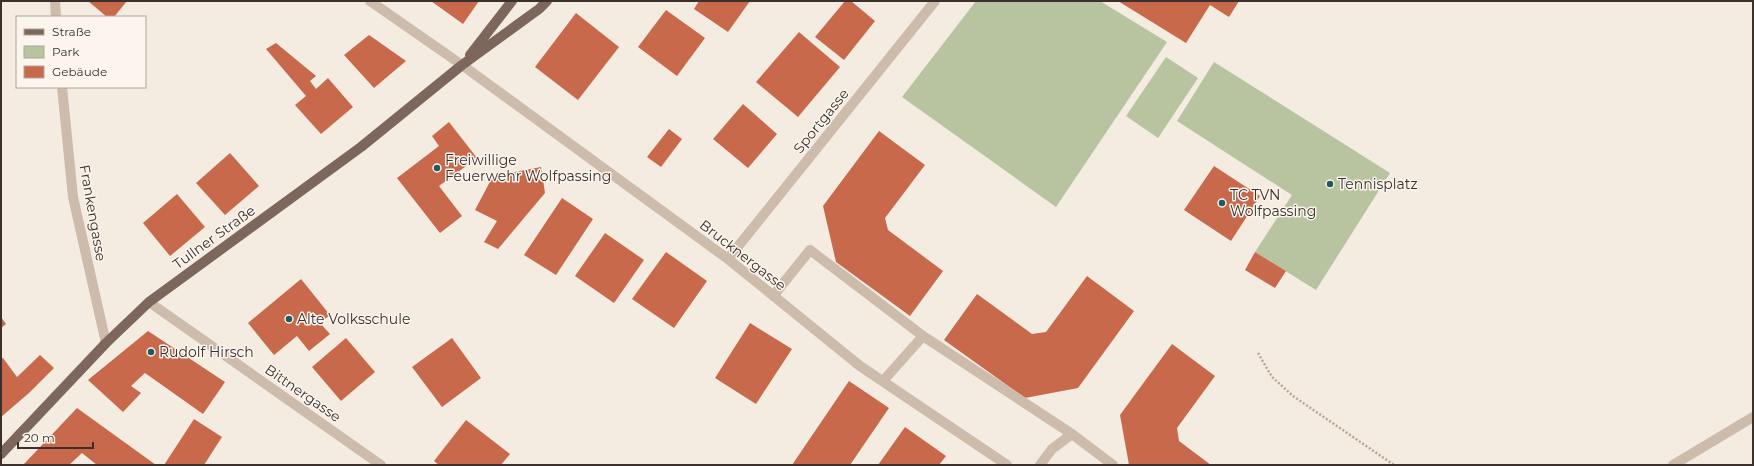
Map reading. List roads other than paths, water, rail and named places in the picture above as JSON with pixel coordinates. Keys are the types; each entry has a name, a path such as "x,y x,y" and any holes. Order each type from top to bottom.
{"main road":[{"name":"Tullner Straße","path":"462,65 512,1"},
{"name":"Tullner Straße","path":"1,454 106,343 149,302 361,147 462,65 547,1"}],"street":[{"path":"55,1 56,16"},
{"name":"Brucknergasse","path":"370,1 462,65 728,259 860,366 1007,465"},
{"name":"Sportgasse","path":"728,259 935,1"},
{"name":"Frankengasse","path":"62,88 73,197 106,343"},
{"path":"773,296 810,250 923,336 1072,434 1113,465"},
{"name":"Bittnergasse","path":"149,302 381,465"},
{"path":"883,381 923,336"},
{"path":"1672,465 1753,417"},
{"path":"1040,465 1052,449 1072,434"}],"place":[{"name":"Freiwillige Feuerwehr Wolfpassing","path":"437,168"},
{"name":"Tennisplatz","path":"1330,184"},
{"name":"TC TVN Wolfpassing","path":"1222,203"},
{"name":"Alte Volksschule","path":"289,319"},
{"name":"Rudolf Hirsch","path":"151,352"}]}
